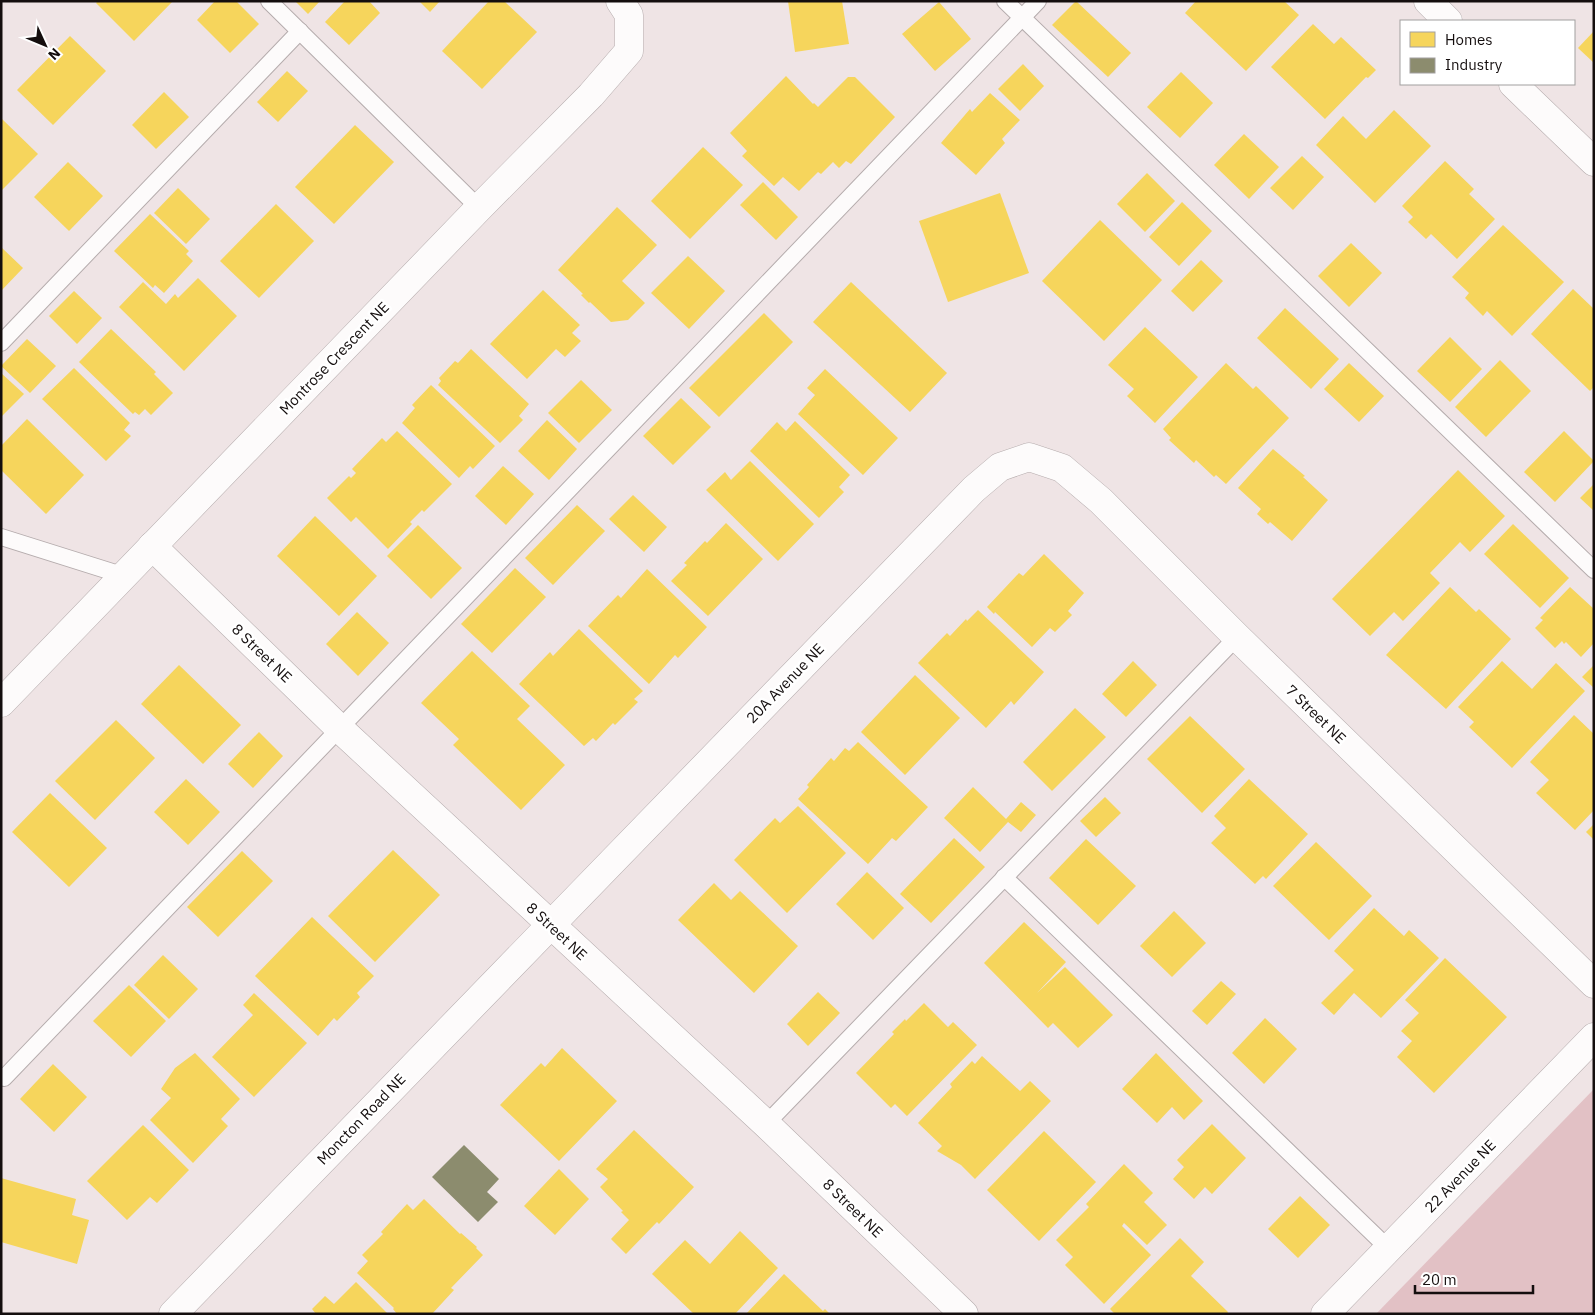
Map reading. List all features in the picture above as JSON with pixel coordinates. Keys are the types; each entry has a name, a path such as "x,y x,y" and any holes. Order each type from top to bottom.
{"street":[{"name":"Montrose Crescent NE","path":"1,703 479,208 591,95 629,51 629,15 620,1"},
{"path":"1428,1 1447,20"},
{"path":"1514,85 1594,162"},
{"name":"7 Street NE","path":"1029,456 1062,468 1088,490 1594,984"},
{"name":"20A Avenue NE","path":"550,925 974,489 1000,467 1029,456"},
{"name":"8 Street NE","path":"152,546 340,729 766,1124 964,1314"},
{"name":"Moncton Road NE","path":"173,1314 550,925"},
{"name":"22 Avenue NE","path":"1326,1314 1594,1037"}],"lane":[{"path":"269,1 479,208"},
{"path":"1005,1 1594,570"},
{"path":"1,1077 4,1078 1038,1"},
{"path":"1,343 300,31"},
{"path":"1,536 125,576"},
{"path":"766,1124 1237,637"},
{"path":"1004,877 1389,1249"}],"shaded area":[{"path":"1594,1089 1594,1314 1376,1314"}],"building: Homes":[{"path":"98,1 173,1 134,41 96,3"},
{"path":"215,1 236,1 259,24 230,53 197,20"},
{"path":"295,1 320,1 308,14"},
{"path":"345,1 369,1 380,13 349,45 325,22"},
{"path":"419,1 440,1 430,12"},
{"path":"489,1 504,1 537,32 482,89 442,51"},
{"path":"788,1 842,1 849,44 795,52"},
{"path":"1076,1 1131,53 1108,77 1052,25"},
{"path":"1196,1 1284,1 1299,15 1246,71 1185,13"},
{"path":"939,2 971,39 935,71 902,34"},
{"path":"1313,24 1334,44 1341,37 1376,70 1368,78 1366,77 1325,119 1271,67"},
{"path":"1594,31 1594,63 1578,48"},
{"path":"70,36 106,71 53,125 17,90"},
{"path":"1023,64 1044,86 1020,111 998,89"},
{"path":"287,71 308,91 278,122 257,102"},
{"path":"1181,72 1213,103 1180,138 1147,107"},
{"path":"786,76 818,107 848,77 855,77 895,117 851,164 846,161 839,168 833,162 821,174 818,172 799,191 783,177 774,186 742,156 747,151 730,133"},
{"path":"164,92 189,117 156,149 132,125"},
{"path":"990,93 1020,120 1002,139 1005,143 976,175 941,143 970,109 972,112"},
{"path":"1394,110 1431,146 1375,203 1316,145 1343,116 1366,139"},
{"path":"1,118 38,154 1,191"},
{"path":"355,125 394,162 334,224 295,187"},
{"path":"1244,134 1279,167 1249,199 1214,165"},
{"path":"703,147 743,185 690,239 651,201"},
{"path":"1302,156 1324,177 1293,210 1270,188"},
{"path":"1445,161 1474,189 1469,194 1495,219 1457,259 1431,234 1426,239 1408,222 1413,217 1402,206"},
{"path":"68,162 103,196 69,231 34,197"},
{"path":"1147,173 1175,201 1145,232 1117,204"},
{"path":"763,182 798,217 776,240 740,205"},
{"path":"178,188 210,219 186,244 154,213"},
{"path":"1000,193 1029,273 948,302 919,221"},
{"path":"1182,202 1212,231 1179,266 1149,237"},
{"path":"276,204 314,241 259,298 220,261"},
{"path":"617,207 657,245 622,281 645,303 628,320 611,322 589,303 581,295 583,294 558,270"},
{"path":"150,214 189,251 186,254 193,261 164,293 155,285 153,288 114,251"},
{"path":"1100,220 1162,280 1104,341 1042,281"},
{"path":"1503,225 1564,282 1512,336 1487,311 1483,316 1465,298 1469,293 1452,277"},
{"path":"1351,243 1382,273 1349,307 1318,276"},
{"path":"1,247 23,268 1,291"},
{"path":"688,256 725,291 689,329 651,293"},
{"path":"1201,260 1223,281 1193,312 1171,291"},
{"path":"198,278 237,316 184,371 119,307 143,282 166,304 175,294 178,298"},
{"path":"851,282 947,373 910,412 813,322"},
{"path":"1573,289 1594,309 1594,387 1590,391 1531,334"},
{"path":"543,290 580,325 572,333 581,341 565,357 556,349 527,379 490,344"},
{"path":"74,291 102,318 77,344 49,316"},
{"path":"1285,308 1339,359 1311,389 1257,338"},
{"path":"764,313 793,342 719,417 689,388"},
{"path":"1145,327 1198,377 1155,423 1127,396 1134,389 1108,365"},
{"path":"111,329 156,372 154,374 173,393 151,415 145,409 139,415 135,412 133,414 79,362"},
{"path":"1450,337 1482,369 1450,402 1417,371"},
{"path":"27,339 56,366 30,393 1,366"},
{"path":"471,349 529,404 519,416 523,420 500,443 438,385 441,381 439,378 455,361 458,363"},
{"path":"1500,360 1531,391 1486,437 1455,407"},
{"path":"1226,363 1253,389 1256,386 1289,418 1226,484 1216,475 1214,477 1196,460 1194,463 1169,440 1171,438 1163,429"},
{"path":"1349,363 1384,396 1359,422 1324,389"},
{"path":"74,368 130,423 124,430 131,436 106,461 42,399"},
{"path":"825,369 898,438 863,475 798,414 815,395 807,388"},
{"path":"1,373 24,394 1,417"},
{"path":"581,380 612,410 579,443 548,413"},
{"path":"431,385 495,446 473,469 470,466 459,478 402,423 415,408 412,405"},
{"path":"681,398 711,427 673,465 643,436"},
{"path":"27,419 84,475 46,514 1,470 1,446"},
{"path":"547,420 577,449 549,480 518,451"},
{"path":"795,421 850,475 839,487 844,492 819,518 750,451 777,422 786,431"},
{"path":"397,431 452,484 424,512 422,510 410,522 412,524 388,549 356,517 351,522 327,498 349,476 351,478 356,473 352,469 382,438 386,442"},
{"path":"1564,431 1594,461 1555,502 1524,472"},
{"path":"1273,449 1305,476 1303,477 1328,500 1292,541 1270,522 1268,524 1257,514 1261,509 1238,488"},
{"path":"750,461 814,524 778,561 706,490 725,472 731,480"},
{"path":"503,466 534,494 506,525 475,496"},
{"path":"1458,470 1505,516 1470,552 1460,542 1430,573 1440,583 1403,621 1394,612 1370,636 1332,599"},
{"path":"1594,484 1594,511 1580,498"},
{"path":"633,495 667,527 644,552 609,519"},
{"path":"577,505 605,531 553,585 525,558"},
{"path":"315,516 377,576 339,616 277,556"},
{"path":"726,523 763,559 708,616 671,581 687,565 684,563"},
{"path":"1513,524 1569,578 1540,608 1484,554"},
{"path":"418,525 462,568 431,599 387,556"},
{"path":"1044,554 1084,593 1068,611 1072,615 1055,632 1050,628 1032,647 995,612 994,614 987,607 1019,573 1023,576"},
{"path":"515,568 546,597 492,653 461,624"},
{"path":"647,569 707,627 678,658 675,655 649,684 588,626 618,595 621,598"},
{"path":"1450,587 1476,612 1479,609 1511,639 1446,709 1386,655"},
{"path":"1570,587 1594,609 1594,643 1581,657 1566,642 1564,644 1562,641 1555,648 1535,628 1543,620 1540,618"},
{"path":"978,610 1044,672 1014,705 1011,701 986,728 918,663 947,633 950,636 966,619 967,621"},
{"path":"357,612 389,643 358,676 326,644"},
{"path":"579,629 643,691 634,699 638,702 615,725 613,723 596,741 593,738 584,746 519,684 550,652 553,656"},
{"path":"472,651 530,706 517,719 565,765 521,810 453,745 459,739 421,703"},
{"path":"1133,661 1157,685 1126,717 1102,694"},
{"path":"1502,661 1532,689 1556,663 1585,691 1512,768 1469,727 1474,722 1458,707"},
{"path":"179,665 241,725 203,764 141,704"},
{"path":"1594,665 1594,688 1582,677"},
{"path":"915,675 960,718 905,775 861,732"},
{"path":"1075,708 1106,737 1052,791 1023,762"},
{"path":"1574,715 1594,734 1594,810 1575,830 1536,793 1549,780 1530,762"},
{"path":"1190,716 1245,769 1202,813 1147,759"},
{"path":"116,720 155,758 95,820 55,781"},
{"path":"259,732 283,756 253,788 228,764"},
{"path":"858,742 928,807 896,841 892,838 868,864 798,799 809,787 807,785 831,758 834,761 845,748 849,751"},
{"path":"186,779 220,812 188,845 154,812"},
{"path":"1249,779 1308,834 1266,879 1263,876 1255,884 1211,843 1226,828 1214,816"},
{"path":"973,787 1006,819 1021,802 1036,815 1021,832 1008,822 980,852 944,818"},
{"path":"50,793 107,848 69,887 12,832"},
{"path":"1105,797 1121,813 1096,837 1080,821"},
{"path":"798,806 846,853 787,913 734,860 775,818 780,823"},
{"path":"1594,824 1594,840 1586,832"},
{"path":"954,838 985,867 931,923 900,894"},
{"path":"1086,839 1136,886 1098,925 1049,878"},
{"path":"1316,842 1372,896 1329,940 1273,886"},
{"path":"393,850 440,895 375,962 328,916"},
{"path":"242,851 273,881 218,937 187,907"},
{"path":"867,872 904,908 873,940 836,904"},
{"path":"714,883 731,900 740,891 798,946 754,993 678,920"},
{"path":"1374,908 1404,936 1409,930 1439,958 1381,1018 1354,993 1334,1015 1321,1003 1354,970 1334,951"},
{"path":"1174,911 1206,943 1172,977 1140,946"},
{"path":"312,917 374,976 357,993 360,997 337,1021 334,1018 318,1036 255,976"},
{"path":"1024,922 1066,962 1037,993 1065,967 1113,1015 1078,1048 1053,1023 1048,1028 984,963"},
{"path":"163,955 198,989 169,1019 134,985"},
{"path":"1445,958 1507,1017 1434,1093 1397,1057 1412,1041 1401,1031 1419,1013 1405,1000"},
{"path":"1221,981 1236,994 1207,1025 1192,1011"},
{"path":"129,985 166,1021 131,1057 93,1021"},
{"path":"818,992 840,1013 808,1046 787,1024"},
{"path":"254,993 307,1043 254,1097 212,1057 253,1015 243,1005"},
{"path":"924,1003 948,1027 953,1022 977,1045 907,1116 895,1104 891,1108 856,1073 894,1034 892,1032"},
{"path":"1265,1018 1297,1049 1264,1084 1232,1053"},
{"path":"562,1048 617,1101 559,1161 500,1105 541,1063 545,1067"},
{"path":"195,1053 240,1099 221,1119 228,1126 193,1163 150,1120 171,1098 161,1089 175,1068"},
{"path":"1156,1053 1203,1101 1184,1120 1172,1107 1157,1123 1122,1089"},
{"path":"982,1056 1020,1091 1030,1081 1051,1101 975,1179 961,1165 937,1151 942,1146 918,1123 952,1087 950,1084 972,1061 975,1064"},
{"path":"53,1064 87,1097 54,1132 20,1099"},
{"path":"1212,1124 1246,1158 1212,1194 1205,1187 1194,1199 1173,1179 1184,1167 1177,1160"},
{"path":"143,1125 189,1170 157,1203 150,1197 127,1220 87,1181"},
{"path":"634,1130 694,1187 659,1224 657,1222 626,1254 611,1239 629,1220 600,1187 608,1179 596,1169"},
{"path":"1044,1131 1096,1182 1039,1241 987,1190"},
{"path":"1124,1164 1153,1193 1144,1202 1167,1225 1147,1245 1124,1223 1122,1226 1151,1255 1104,1304 1065,1265 1073,1257 1056,1240 1089,1207 1086,1204"},
{"path":"559,1169 589,1199 555,1235 524,1206"},
{"path":"1,1178 76,1199 72,1215 89,1220 77,1264 1,1242"},
{"path":"1300,1196 1330,1225 1298,1258 1268,1229"},
{"path":"424,1199 460,1234 477,1247 483,1255 451,1288 454,1290 432,1314 397,1314 394,1308 357,1273 368,1261 362,1255 383,1234 381,1232 407,1204 413,1210"},
{"path":"740,1231 778,1268 735,1314 694,1314 652,1274 685,1240 710,1264"},
{"path":"1180,1238 1204,1262 1191,1276 1228,1312 1227,1314 1115,1314 1110,1309"},
{"path":"784,1274 823,1311 825,1309 830,1314 746,1314"},
{"path":"356,1282 388,1314 316,1314 312,1309 325,1296 334,1304"}],"building: Industry":[{"path":"464,1145 499,1179 487,1192 498,1202 478,1222 432,1177"}]}
